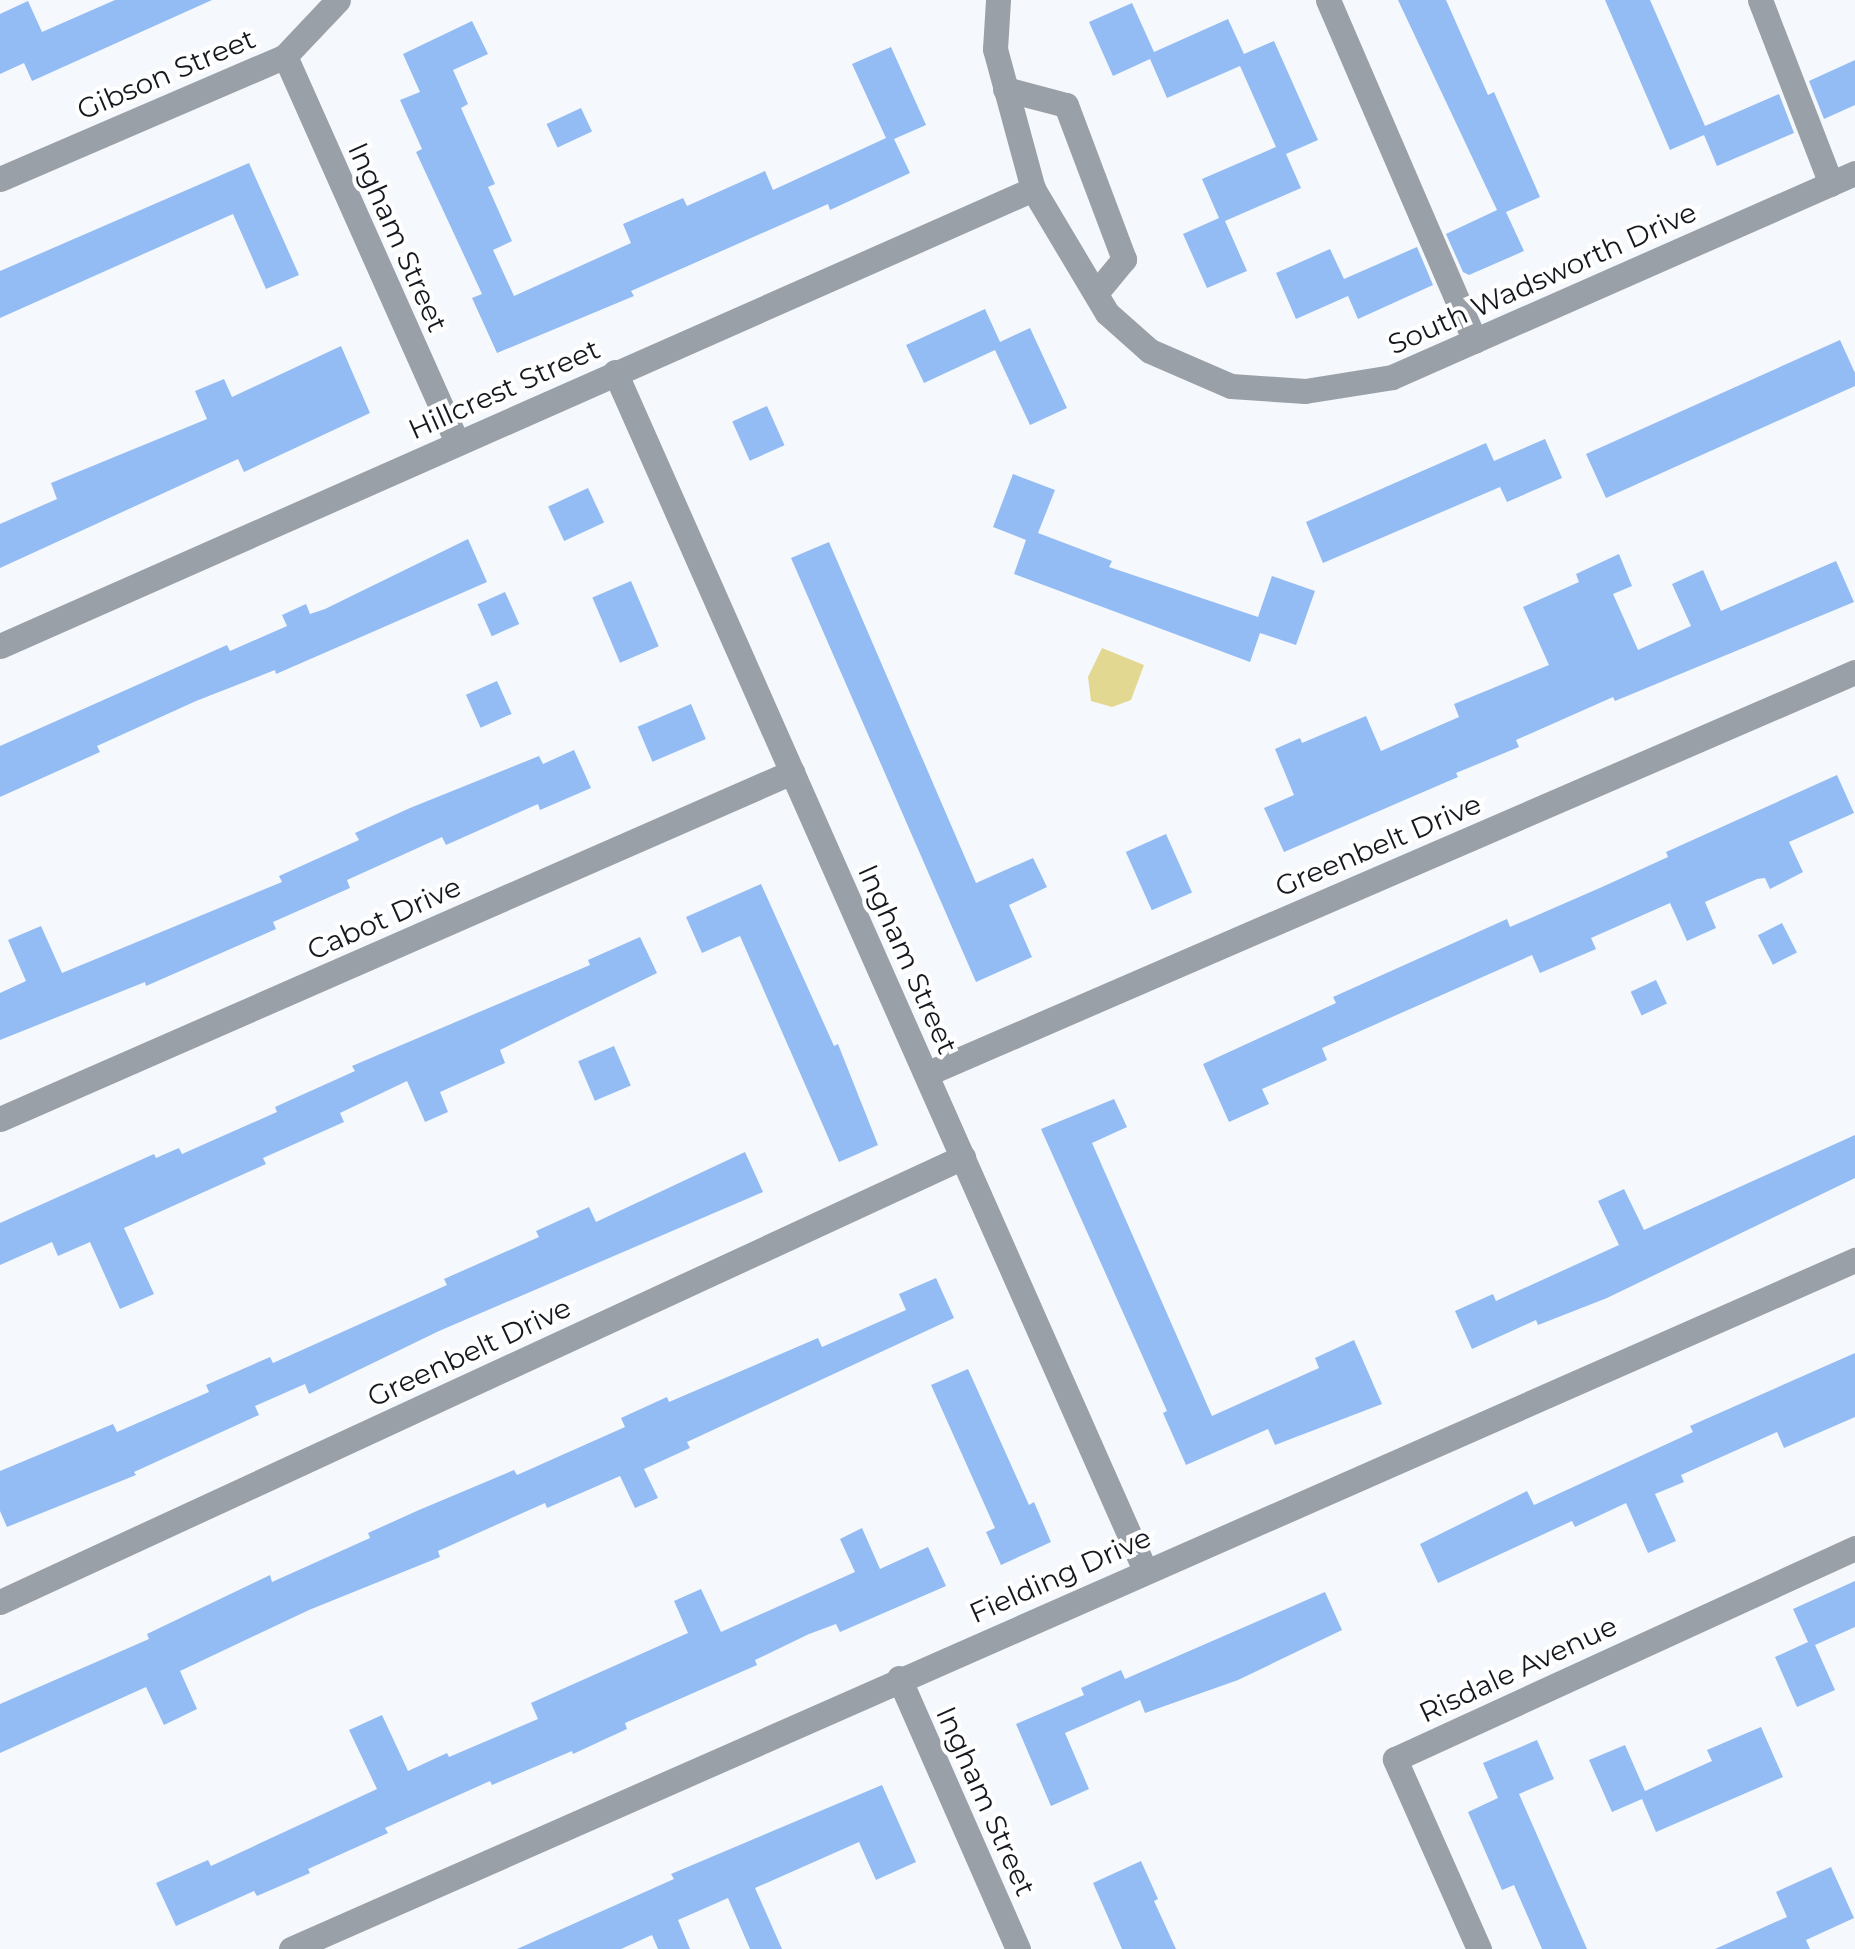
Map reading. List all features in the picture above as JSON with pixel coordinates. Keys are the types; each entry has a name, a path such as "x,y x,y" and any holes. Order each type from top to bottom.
{"street":[{"name":"Gibson Street","path":"0,178 285,56 338,0"},
{"name":"South Wadsworth Drive","path":"998,0 995,49 1033,189 1096,294 1107,312 1150,351 1231,386 1305,390 1392,377 1855,173"},
{"path":"1328,0 1475,340"},
{"path":"1760,0 1830,184"},
{"name":"Ingham Street","path":"285,56 457,443"},
{"path":"1005,90 1066,105 1124,259 1096,294"},
{"name":"Hillcrest Street","path":"0,646 1033,189"},
{"name":"Ingham Street","path":"616,372 1146,1570"},
{"name":"Greenbelt Drive","path":"926,1074 1855,672"},
{"name":"Cabot Drive","path":"0,1119 792,772"},
{"name":"Greenbelt Drive","path":"0,1602 962,1156"},
{"name":"Fielding Drive","path":"291,1949 1855,1260"},
{"name":"Risdale Avenue","path":"1479,1949 1395,1759 1855,1548"},
{"name":"Ingham Street","path":"899,1678 1018,1949"}],"shaded area":[{"path":"1102,648 1144,665 1131,700 1112,707 1091,701 1088,677"}],"building":[{"path":"115,0 212,0 32,81 24,63 0,74 0,14 28,1 42,32"},
{"path":"1398,0 1446,0 1488,95 1494,92 1540,197 1506,212 1524,251 1469,275 1463,272 1446,234 1497,210"},
{"path":"1605,0 1650,0 1705,126 1779,94 1794,133 1717,166 1704,135 1670,150"},
{"path":"1132,3 1154,52 1228,19 1244,54 1274,41 1318,140 1286,154 1301,188 1225,221 1247,271 1207,288 1183,234 1219,218 1202,179 1276,147 1240,66 1167,98 1150,59 1113,76 1089,22"},
{"path":"472,21 488,54 453,70 468,104 461,108 495,184 488,187 512,241 493,250 514,296 631,243 623,224 683,198 687,206 765,171 773,190 886,138 852,64 891,47 926,125 894,139 910,173 830,210 828,204 631,291 634,296 497,353 472,298 482,294 416,152 422,149 400,100 420,92 403,54"},
{"path":"1855,60 1855,105 1824,119 1809,81"},
{"path":"581,108 592,132 558,148 547,124"},
{"path":"249,163 299,275 266,289 233,214 0,318 0,271"},
{"path":"1417,247 1433,285 1358,319 1348,296 1296,319 1276,273 1330,249 1344,279"},
{"path":"985,309 1000,342 1030,328 1067,408 1030,425 995,350 924,383 906,345"},
{"path":"1840,340 1855,373 1855,386 1606,498 1586,454"},
{"path":"341,346 370,413 244,472 238,459 0,568 0,524 57,499 51,483 207,419 195,391 224,379 232,397"},
{"path":"767,406 784,445 750,461 732,421"},
{"path":"1545,439 1562,478 1507,502 1500,487 1323,563 1306,522 1486,443 1494,461"},
{"path":"1013,474 1055,490 1038,533 1112,561 1109,567 1258,617 1272,576 1315,591 1296,645 1260,633 1250,662 1014,574 1026,540 993,527"},
{"path":"588,488 604,522 564,541 548,507"},
{"path":"468,539 487,582 276,674 275,670 196,701 97,746 100,752 0,797 0,746 227,645 230,651 287,626 282,615 306,604 310,614 325,609"},
{"path":"829,542 976,883 1033,858 1047,887 1009,905 1032,957 976,982 791,558"},
{"path":"1619,554 1632,586 1613,594 1638,650 1691,626 1672,584 1703,570 1721,611 1836,561 1854,602 1615,701 1613,697 1516,740 1519,747 1456,773 1458,777 1284,852 1264,808 1294,795 1275,749 1300,738 1302,743 1366,716 1381,751 1459,717 1454,704 1549,665 1523,607 1579,582 1576,574"},
{"path":"631,581 659,646 620,663 592,597"},
{"path":"505,592 519,624 492,636 478,604"},
{"path":"497,681 512,714 481,728 466,695"},
{"path":"691,704 706,739 652,762 638,727"},
{"path":"574,750 591,788 540,810 538,804 446,845 442,837 347,880 350,888 273,922 276,929 146,986 145,982 0,1040 0,993 26,981 8,940 41,926 62,973 282,882 279,876 359,840 355,833 410,808 539,756 543,764"},
{"path":"1837,775 1854,813 1789,842 1803,872 1770,889 1765,878 1757,879 1705,902 1716,928 1687,941 1670,903 1591,938 1596,949 1540,973 1532,955 1322,1048 1327,1060 1262,1089 1269,1104 1229,1122 1203,1064 1336,1003 1333,997 1507,919 1510,927 1602,887 1668,857 1666,852"},
{"path":"1166,834 1192,892 1152,910 1126,852"},
{"path":"761,884 834,1046 838,1044 878,1145 839,1162 740,936 702,953 686,917"},
{"path":"1782,923 1797,952 1773,965 1758,935"},
{"path":"640,937 657,973 500,1050 505,1063 440,1092 448,1112 425,1122 407,1081 340,1113 344,1122 263,1158 266,1164 124,1228 154,1294 120,1309 90,1242 58,1256 52,1242 0,1265 0,1223 154,1154 156,1158 179,1148 182,1154 277,1112 275,1107 355,1071 352,1066 590,965 588,960"},
{"path":"1656,980 1667,1004 1642,1015 1631,992"},
{"path":"614,1046 631,1086 595,1101 578,1061"},
{"path":"1114,1099 1127,1127 1092,1143 1212,1416 1319,1368 1315,1358 1354,1340 1382,1404 1275,1445 1268,1429 1186,1465 1163,1413 1167,1411 1041,1129"},
{"path":"1855,1135 1855,1178 1607,1298 1538,1325 1536,1320 1472,1349 1455,1311 1493,1294 1496,1301 1619,1245 1598,1201 1624,1189 1644,1230"},
{"path":"745,1152 763,1192 439,1331 309,1394 305,1384 255,1406 259,1415 134,1472 136,1475 7,1527 0,1511 0,1471 113,1424 117,1432 209,1392 206,1385 270,1357 273,1363 447,1285 444,1279 539,1237 536,1231 589,1207 596,1222"},
{"path":"936,1278 954,1318 687,1442 690,1448 644,1469 658,1498 635,1508 620,1476 547,1508 545,1503 438,1551 440,1557 309,1610 180,1671 197,1709 164,1725 146,1687 0,1753 0,1704 149,1639 147,1634 270,1575 272,1582 370,1538 368,1533 419,1510 514,1470 517,1475 625,1427 621,1418 667,1397 669,1402 818,1338 822,1347 906,1310 899,1294"},
{"path":"1855,1353 1855,1417 1784,1448 1777,1432 1681,1475 1684,1482 1655,1494 1676,1541 1648,1553 1626,1503 1575,1527 1572,1521 1438,1583 1420,1544 1527,1491 1534,1505 1693,1432 1690,1426"},
{"path":"968,1369 1029,1505 1034,1502 1051,1542 1001,1565 986,1532 995,1528 931,1385"},
{"path":"862,1528 880,1569 928,1547 946,1586 840,1632 836,1624 809,1634 755,1660 757,1665 625,1723 627,1729 573,1754 572,1751 492,1785 490,1781 385,1828 388,1833 308,1869 310,1873 257,1896 254,1891 176,1926 156,1883 208,1860 211,1866 377,1789 349,1730 382,1715 408,1771 447,1753 449,1757 538,1719 531,1703 688,1633 674,1601 701,1589 721,1632 855,1572 840,1539"},
{"path":"1855,1581 1855,1627 1815,1645 1835,1690 1797,1707 1775,1657 1808,1642 1793,1609"},
{"path":"1325,1592 1342,1630 1238,1680 1145,1713 1140,1700 1065,1733 1089,1789 1051,1806 1016,1724 1084,1695 1081,1688 1121,1670 1125,1679"},
{"path":"1761,1727 1783,1777 1656,1832 1642,1799 1612,1812 1589,1760 1625,1745 1645,1791 1712,1761 1707,1750"},
{"path":"1537,1740 1554,1779 1519,1794 1587,1949 1542,1949 1514,1885 1502,1890 1468,1812 1498,1798 1483,1763"},
{"path":"882,1785 916,1862 876,1880 859,1842 755,1888 782,1949 750,1949 728,1898 678,1920 690,1949 658,1949 652,1935 621,1949 517,1949 674,1879 671,1874"},
{"path":"1141,1861 1176,1949 1122,1949 1093,1883"},
{"path":"1831,1867 1854,1918 1806,1940 1810,1949 1715,1949 1787,1917 1776,1892"}]}
